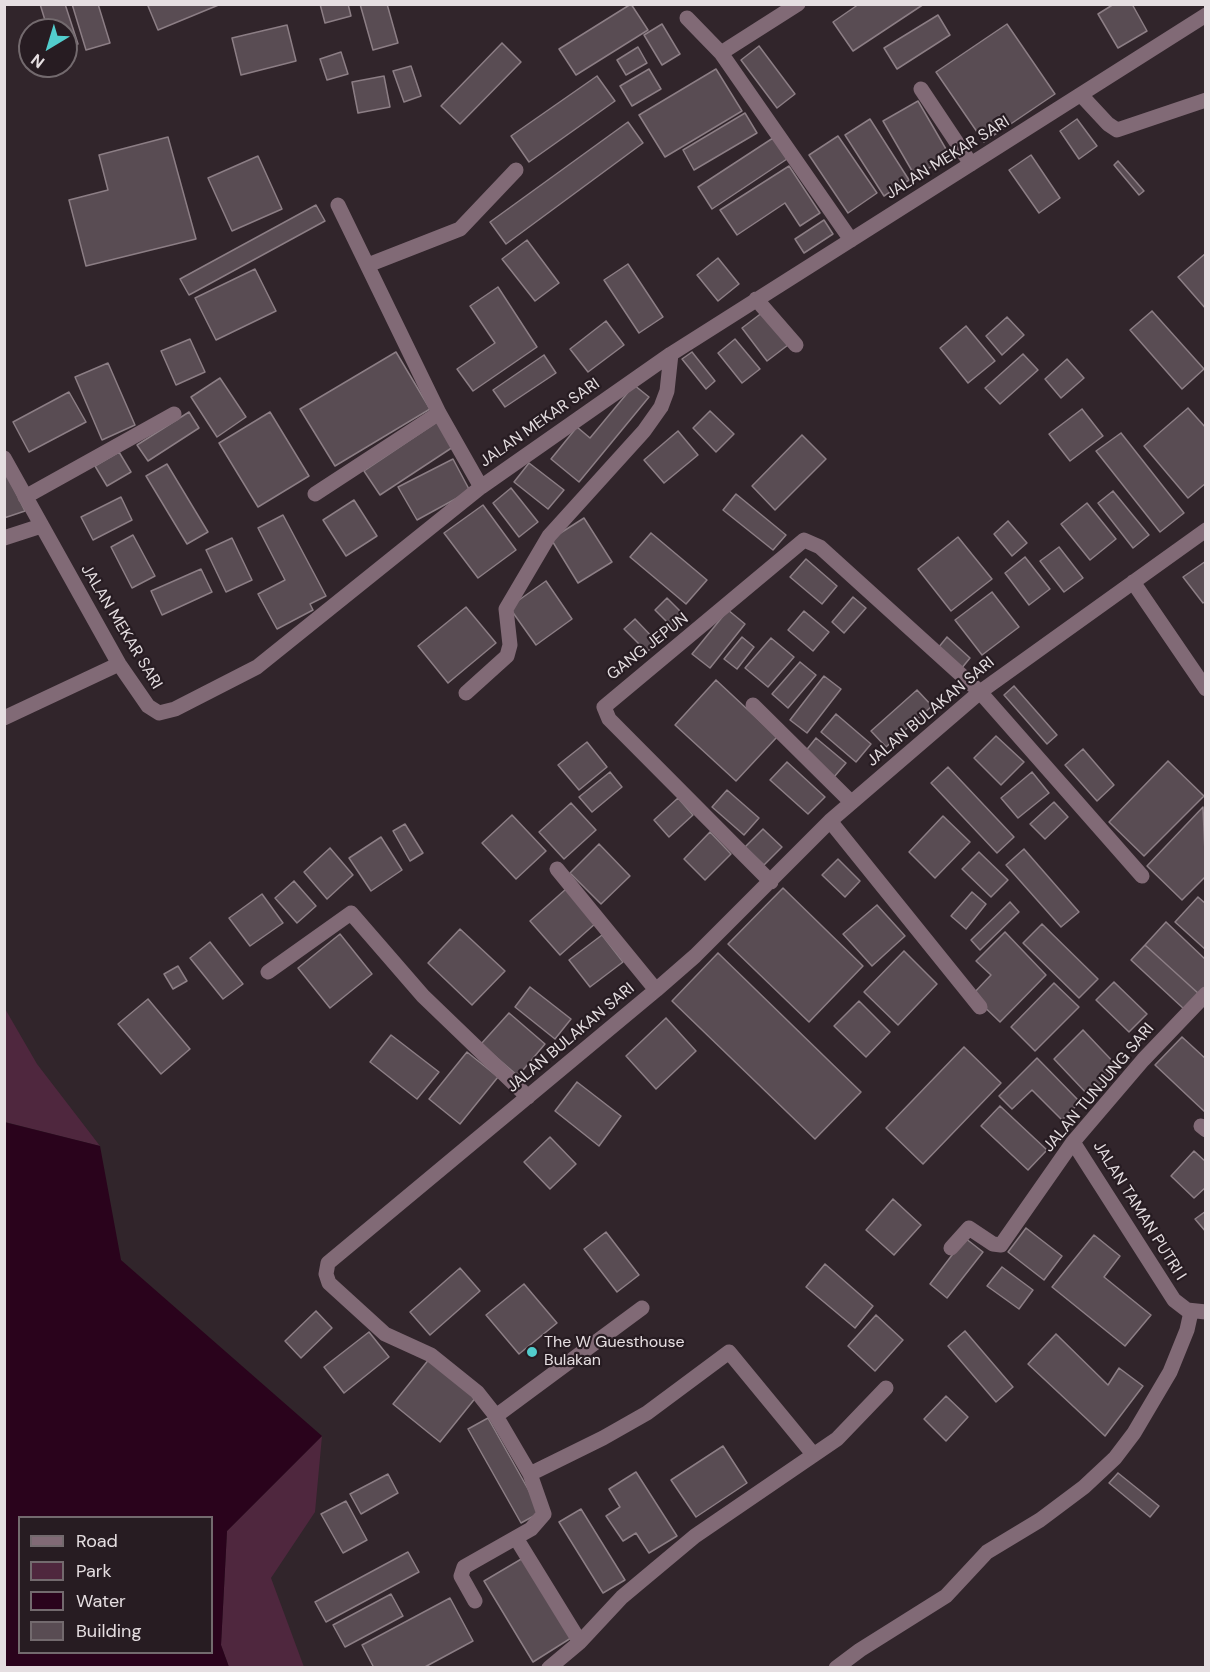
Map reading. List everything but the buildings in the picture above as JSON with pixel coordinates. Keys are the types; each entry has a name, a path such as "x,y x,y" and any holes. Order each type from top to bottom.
{"street":[{"path":"721,53 798,4"},
{"name":"JALAN MEKAR SARI","path":"4,458 119,664 148,706 159,713 175,709 257,667 481,487 671,354 1206,15"},
{"path":"687,18 721,53 851,240"},
{"path":"921,89 971,164"},
{"path":"1081,95 1108,124 1117,130 1206,100"},
{"path":"368,265 460,229 516,170"},
{"path":"338,205 439,413 481,487"},
{"path":"756,299 796,345"},
{"path":"466,693 507,656 510,649 506,609 549,536 644,430 661,407 667,391 671,354"},
{"path":"315,494 439,413"},
{"path":"25,497 174,414"},
{"path":"4,538 40,526"},
{"name":"JALAN BULAKAN SARI","path":"475,1601 462,1581 462,1568 536,1526 544,1514 530,1474 496,1416 477,1392 431,1355 385,1334 334,1288 327,1278 326,1268 332,1259 656,990 771,882 830,821 980,692 1206,530"},
{"name":"GANG JEPUN","path":"771,882 609,719 604,708 705,626 797,543 808,541 820,548 980,692"},
{"path":"1133,582 1206,689"},
{"path":"4,718 119,664"},
{"path":"980,692 1142,876"},
{"path":"753,705 851,802"},
{"path":"830,821 980,1007"},
{"path":"557,869 656,990"},
{"path":"268,972 351,913 407,980 528,1097"},
{"name":"JALAN TUNJUNG SARI","path":"951,1248 969,1228 993,1244 1001,1245 1073,1142 1143,1060 1206,994"},
{"name":"JALAN TAMAN PUTRI I","path":"1073,1142 1160,1282 1178,1305 1198,1312"},
{"path":"496,1416 642,1308"},
{"path":"836,1668 860,1650 946,1596 987,1552 1049,1513 1084,1487 1115,1458 1134,1433 1160,1391 1187,1330 1198,1312"},
{"path":"530,1474 603,1438 647,1413 729,1352 813,1454"},
{"path":"549,1668 580,1642 622,1597 695,1536 837,1439 886,1388"},
{"path":"516,1538 580,1642"}],"green space":[{"path":"4,1007 37,1064 100,1146 5,1122"},
{"path":"322,1436 315,1512 271,1578 304,1667 229,1667 221,1645 227,1531"}],"water":[{"path":"4,1122 100,1146 121,1260 322,1436 227,1531 221,1645 229,1667 5,1667"}],"place":[{"name":"The W Guesthouse Bulakan","path":"532,1352"}]}
